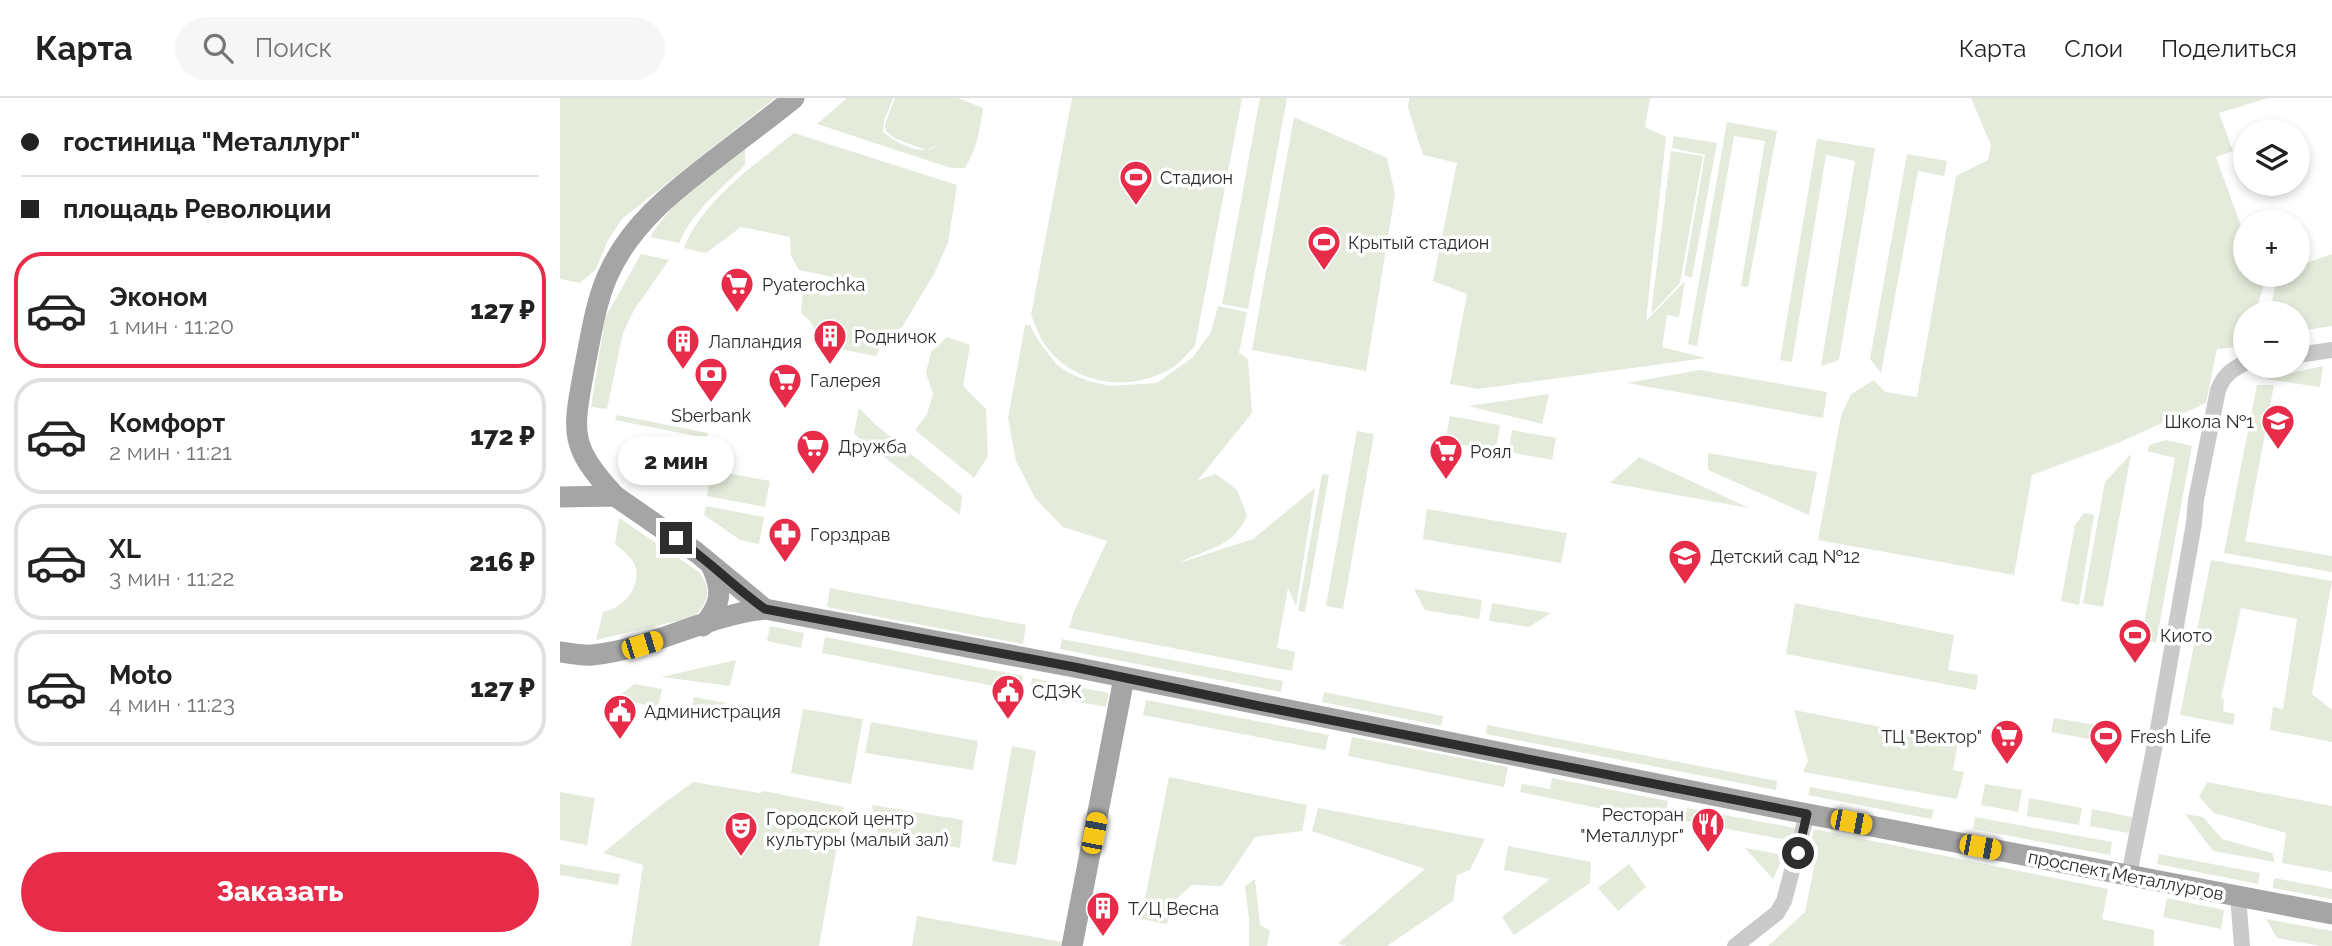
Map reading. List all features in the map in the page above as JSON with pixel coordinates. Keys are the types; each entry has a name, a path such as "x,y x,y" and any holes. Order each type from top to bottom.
{"main road":[{"path":"560,444 576,411 600,298 607,277 626,242 657,206 794,98"},
{"name":"проспект Металлургов","path":"576,411 579,446 594,473 615,496 710,563 765,609"},
{"path":"560,497 615,496"},
{"path":"703,626 714,613 719,597 719,582 710,563"},
{"name":"проспект Металлургов","path":"560,654 590,656 642,645 746,611 765,609 1807,814 2332,914"},
{"path":"1072,946 1124,678"}],"street":[{"path":"2310,353 2332,350"},
{"path":"2129,875 2218,390 2222,379 2233,369"},
{"path":"1734,946 1777,913 1784,901 1807,814"},
{"path":"2238,896 2242,946"}],"green space":[{"path":"560,98 775,98 623,218 608,240 596,269 580,283 560,279"},
{"path":"847,98 893,98 884,121 883,132 895,141 918,150 926,150 894,138 886,131 885,124 895,98 958,98 983,108 977,139 969,161 965,168 951,168 817,124"},
{"name":"Стадион","path":"1072,98 1242,98 1195,346 1172,368 1137,381 1101,381 1068,367 1042,340 1031,315"},
{"path":"1260,98 1287,98 1248,309 1222,304"},
{"path":"1409,98 1650,98 1645,127 1666,137 1646,321 1685,281 1679,317 1667,315 1662,347 1706,358 1478,389 1450,384 1467,294 1433,281 1457,163 1423,155 1408,108"},
{"path":"1971,98 2268,98 2219,113 2233,151 2216,157 2235,210 2233,210 2233,287 2263,287 2259,301 2233,301 2233,347 2217,349 2206,403 2118,443 2032,475 2014,575 1818,540 1841,416 1851,394 1874,380 1885,392 1917,397 1956,176 1988,160 1991,145"},
{"name":"Крытый стадион","path":"1294,117 1387,158 1395,194 1366,371 1252,350"},
{"path":"1727,122 1777,131 1748,287 1741,286 1765,141 1734,136 1697,346 1688,344"},
{"path":"794,133 957,185 948,243 934,274 902,327 885,338 876,356 825,346 809,320 801,313 803,292 830,296 833,277 799,270 791,256 790,237 741,227 706,253 684,248 692,231 717,199 747,170"},
{"path":"1674,136 1717,143 1692,277 1684,276 1705,155 1672,148"},
{"path":"1817,139 1875,148 1839,360 1821,366 1855,161 1826,155 1792,362 1780,360"},
{"path":"745,147 745,165 699,211 679,243 650,237 682,198"},
{"path":"1671,151 1703,156 1680,283 1651,314"},
{"path":"1907,154 1947,161 1944,176 1918,171 1881,373 1870,359"},
{"path":"641,254 669,260 634,310 623,333 607,409 591,407 605,318"},
{"path":"2332,254 2332,326 2310,329 2310,301 2272,301 2275,287 2310,287 2310,262"},
{"path":"1218,306 1247,312 1239,353 1248,359 1252,413 1198,480 1216,474 1237,490 1247,515 1242,526 1227,541 1179,563 1253,539 1315,488 1296,606 1288,588 1277,648 1295,652 1292,671 1069,628 1107,541 1063,527 1035,498 1016,461 1008,418 1025,325 1030,325 1057,365 1069,373 1110,386 1157,383 1193,357 1211,332"},
{"path":"947,337 970,345 963,386 986,409 988,456 974,478 915,430 927,414 933,394 926,373 931,352"},
{"path":"2323,366 2320,387 2265,379 2310,378 2310,369"},
{"path":"1700,370 1827,392 1823,418 1627,383"},
{"path":"2257,385 2274,385 2245,541 2332,556 2332,572 2224,553"},
{"path":"1549,394 1542,424 1468,406"},
{"path":"859,408 962,496 960,515 854,434"},
{"path":"617,415 708,433 703,457 693,455 696,436 615,420"},
{"path":"1450,416 1500,425 1496,451 1445,442"},
{"path":"1512,430 1556,438 1552,460 1509,452"},
{"path":"1357,431 1374,434 1343,609 1326,606"},
{"path":"2166,440 2192,446 2156,643 2141,639 2175,458 2147,451 2149,445"},
{"path":"1708,453 1817,472 1809,515 1708,470"},
{"path":"2131,454 2103,607 2083,603 2105,482"},
{"path":"1639,457 1749,508 1610,483"},
{"path":"711,470 770,481 765,507 707,496"},
{"path":"1322,474 1329,475 1305,612 1298,611"},
{"path":"706,506 764,517 759,544 740,540 704,515"},
{"path":"1427,509 1567,533 1561,563 1423,539"},
{"path":"2084,513 2094,515 2079,605 2061,601 2075,525"},
{"path":"619,518 703,577 707,589 706,600 694,617 596,640 603,612 624,601 636,581 635,565 615,544"},
{"path":"2211,560 2332,581 2312,694 2332,710 2332,742 2270,730 2273,707 2283,709 2297,619 2241,608 2221,698 2224,699 2223,711 2235,714 2233,725 2180,715"},
{"path":"830,588 1026,625 1023,644 827,607"},
{"path":"1414,589 1482,600 1479,619 1425,610"},
{"path":"1492,603 1551,613 1529,627 1489,621"},
{"path":"1795,603 1954,635 1948,670 1978,675 1976,690 1786,654"},
{"path":"770,626 804,633 801,648 767,641"},
{"path":"825,637 1023,676 1020,691 822,653"},
{"path":"1062,639 1283,681 1281,692 1060,649"},
{"path":"736,660 730,686 661,677"},
{"path":"1032,678 1109,693 1106,707 1029,693"},
{"path":"635,684 662,689 658,707 614,699"},
{"path":"1324,692 1443,716 1441,726 1322,702"},
{"path":"694,697 726,703 723,719 691,713"},
{"path":"1146,700 1329,735 1325,750 1143,715"},
{"path":"803,709 863,719 851,784 791,773"},
{"path":"1794,710 1958,742 1953,770 1964,772 1957,799 1803,772 1808,761"},
{"path":"2054,718 2103,726 2100,741 2051,732"},
{"path":"871,722 978,741 973,770 865,753"},
{"path":"1487,725 1777,781 1776,790 1486,734"},
{"path":"1352,737 1508,767 1504,787 1348,756"},
{"path":"1012,746 1036,751 1016,865 992,861"},
{"path":"1169,777 1307,805 1302,831 1255,837 1222,886 1192,885 1172,903 1167,924 1141,919"},
{"path":"1552,778 1668,801 1664,822 1520,792 1522,784 1550,789"},
{"path":"693,782 760,793 764,791 844,807 819,946 631,946 643,865 603,853"},
{"path":"2207,782 2332,806 2332,872 2282,863 2286,833 2214,813 2199,797"},
{"path":"1985,784 2022,790 2018,812 1981,805"},
{"path":"1810,787 1934,810 1931,819 1808,795"},
{"path":"560,792 595,798 587,845 560,840"},
{"path":"2029,798 2082,808 2079,825 2027,816"},
{"path":"872,805 963,820 960,848 878,834"},
{"path":"1318,808 1485,839 1470,870 1457,875 1453,901 1387,946 1346,946 1338,943 1425,869 1312,831"},
{"path":"1687,808 1795,828 1792,841 1685,821"},
{"path":"2092,809 2132,817 2129,833 2090,826"},
{"path":"2185,814 2203,817 2222,839 2272,853 2275,862 2213,851"},
{"path":"1975,817 2112,842 2110,855 1973,829"},
{"path":"1814,829 2108,889 2102,919 2154,930 2154,946 1768,946 1805,912 1818,847 1810,845"},
{"path":"1508,846 1591,862 1590,883 1514,935 1502,917 1550,879 1504,870"},
{"path":"1745,848 1784,855 1773,879"},
{"path":"2159,854 2260,873 2258,884 2157,864"},
{"path":"560,864 620,874 618,885 560,875"},
{"path":"1629,864 1646,887 1618,911 1598,888"},
{"path":"2274,878 2332,889 2332,899 2273,888"},
{"path":"1255,879 1260,925 1270,930 1267,946 1249,946 1245,886"},
{"path":"2167,898 2224,910 2221,929 2163,917"},
{"path":"917,916 1062,942 1061,946 912,946"},
{"path":"2266,919 2332,931 2332,946 2277,938"}],"place":[{"name":"Стадион","path":"1136,207"},
{"name":"Крытый стадион","path":"1324,272"},
{"name":"Pyaterochka","path":"737,314"},
{"name":"Родничок","path":"830,366"},
{"name":"Лапландия","path":"683,371"},
{"name":"Sberbank","path":"711,404"},
{"name":"Галерея","path":"785,410"},
{"name":"Школа №1","path":"2278,451"},
{"name":"Дружба","path":"813,476"},
{"name":"Роял","path":"1446,481"},
{"name":"Горздрав","path":"785,564"},
{"name":"Детский сад №12","path":"1685,586"},
{"name":"Киото","path":"2135,665"},
{"name":"СДЭК","path":"1008,721"},
{"name":"Администрация","path":"620,741"},
{"name":"ТЦ \"Вектор\"","path":"2007,766"},
{"name":"Fresh Life","path":"2106,766"},
{"name":"Ресторан \"Металлург\"","path":"1708,854"},
{"name":"Городской центр культуры (малый зал)","path":"741,858"},
{"name":"Т/Ц Весна","path":"1103,938"}],"route":[{"path":"676,538 765,609 1074,667 1807,814 1798,853"}]}
